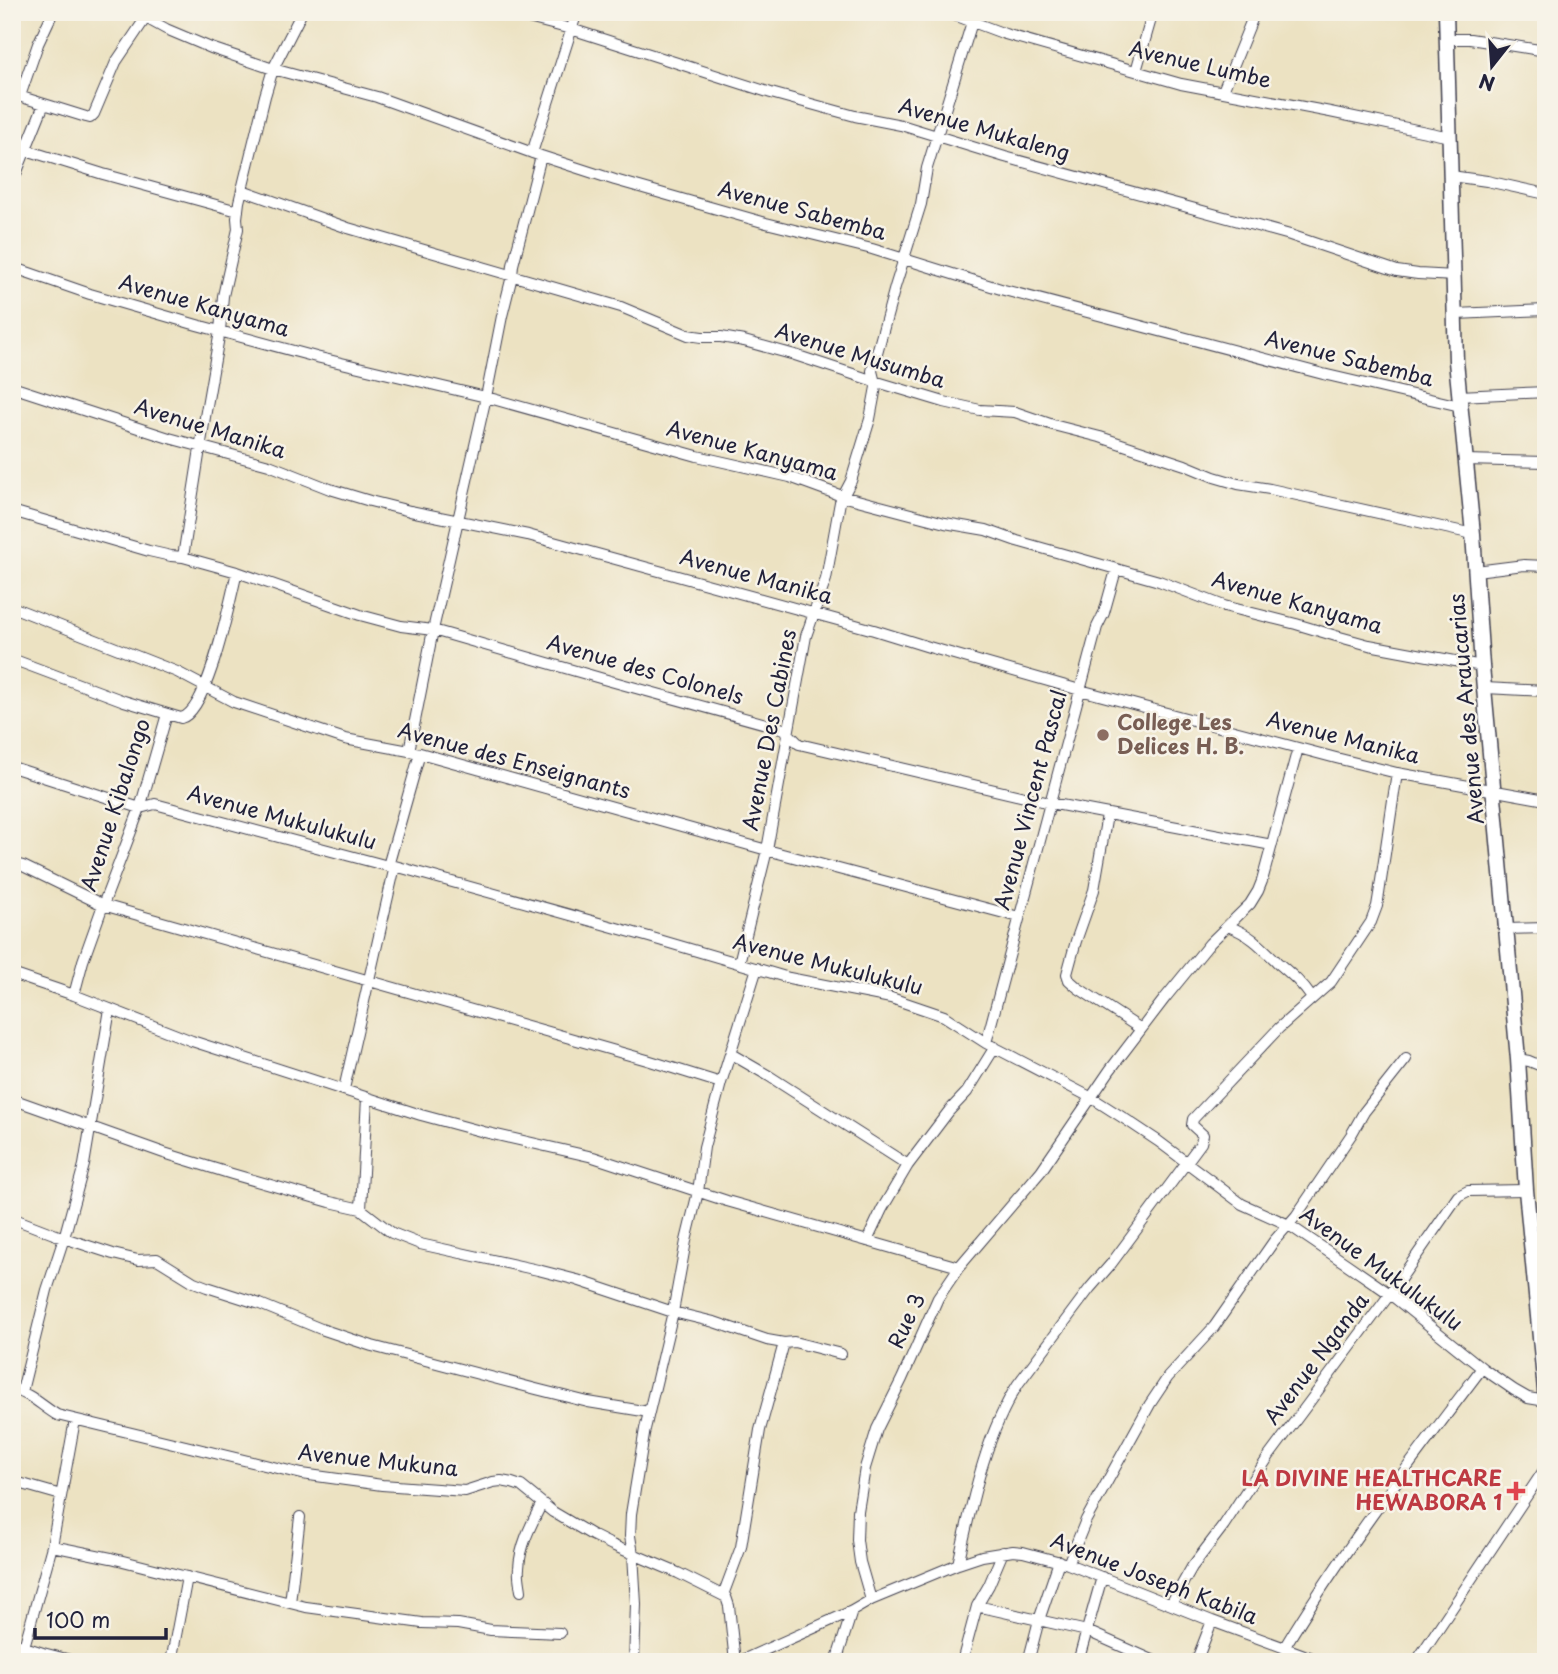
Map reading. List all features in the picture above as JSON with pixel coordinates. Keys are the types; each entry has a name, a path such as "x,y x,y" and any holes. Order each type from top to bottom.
{"street":[{"path":"53,12 16,95 86,117 94,114 116,62 148,15"},
{"path":"183,557 220,331 223,296 238,229 242,190 273,69 302,12"},
{"name":"Avenue Mukaleng","path":"505,12 571,29 771,93 855,116 901,125 1005,157 1290,235 1397,271 1455,276"},
{"path":"344,1089 414,752 433,630 537,155 577,12"},
{"name":"Avenue Lumbe","path":"946,12 1069,53 1181,84 1450,136"},
{"path":"1136,71 1153,12"},
{"path":"1223,91 1255,12"},
{"name":"Avenue des Araucarias","path":"1446,12 1460,401 1546,1401"},
{"name":"Avenue Sabemba","path":"148,15 166,29 191,40 273,69 377,97 537,155 1004,290 1323,374 1460,401 1546,392"},
{"name":"Avenue Des Cabines","path":"740,963 767,850 806,636 826,579 842,496 851,481 870,419 876,392 872,371 921,204 936,135 972,22"},
{"path":"1447,39 1470,39 1546,51"},
{"path":"12,184 44,104"},
{"path":"26,150 238,211"},
{"path":"1451,176 1546,194"},
{"name":"Avenue Musumba","path":"242,190 348,228 621,307 688,334 744,341 956,405 1014,412 1100,437 1238,484 1473,534"},
{"name":"Avenue Kanyama","path":"12,267 110,300 316,357 486,397 697,456 790,477 842,496 945,523 986,530 1158,581 1224,606 1369,645 1482,666"},
{"path":"1455,314 1546,310"},
{"name":"Avenue Manika","path":"12,387 169,438 269,465 343,493 410,511 528,535 1080,690 1298,748 1397,773 1546,800"},
{"path":"1465,460 1546,462"},
{"name":"Avenue des Colonels","path":"12,511 149,551 237,572 360,615 401,626 433,630 784,729 799,744 1050,803 1272,845"},
{"path":"1476,572 1524,565 1546,566"},
{"name":"Avenue Vincent Pascal","path":"867,1241 908,1165 972,1084 991,1045 1019,917 1097,627 1104,613 1116,570"},
{"name":"Avenue Kibalongo","path":"74,995 83,961 140,808 167,714 181,718 188,715 211,674 237,572"},
{"name":"Avenue des Enseignants","path":"12,607 177,672 234,702 345,739 414,752 1019,917"},
{"path":"12,659 124,701 167,714"},
{"path":"1485,688 1546,691"},
{"name":"Rue 3","path":"871,1600 857,1540 861,1491 877,1429 932,1310 946,1284 1033,1181 1141,1029 1210,943 1250,904 1258,891 1298,748"},
{"name":"Avenue Mukulukulu","path":"12,767 140,808 155,804 391,866 812,983 865,992 910,1004 944,1016 991,1045 1092,1098 1158,1141 1242,1204 1289,1225 1390,1294 1482,1368 1528,1398 1546,1401"},
{"path":"958,1564 984,1464 1007,1401 1201,1143 1203,1138 1192,1125 1193,1119 1279,1028 1331,982 1365,932 1380,894 1397,773"},
{"path":"1107,815 1094,890 1067,974 1069,980 1078,988 1141,1029"},
{"path":"12,863 103,905 722,1083"},
{"path":"1228,926 1260,944 1302,983 1312,999"},
{"path":"1506,929 1546,928"},
{"path":"634,1662 636,1604 630,1536 631,1514 649,1412 698,1192 704,1147 757,968"},
{"path":"12,974 192,1041 367,1098 484,1132 593,1157 698,1192 959,1267"},
{"path":"17,1390 84,1165 110,1009"},
{"path":"731,1054 908,1165"},
{"path":"1028,1662 1039,1620 1063,1562 1150,1404 1168,1377 1214,1327 1274,1241 1289,1225 1364,1112 1406,1059"},
{"path":"1518,1059 1546,1068"},
{"path":"361,1209 367,1098"},
{"path":"12,1099 164,1153 361,1209 392,1233 420,1244 590,1284 673,1312 767,1339 841,1353"},
{"name":"Avenue Nganda","path":"1171,1604 1192,1567 1224,1525 1269,1457 1390,1294 1458,1196 1468,1191 1526,1190"},
{"path":"12,1218 121,1256 142,1260 157,1259 194,1282 372,1346 588,1402 649,1412"},
{"path":"737,1662 728,1602 723,1595 741,1547 760,1430 784,1343"},
{"path":"1284,1648 1380,1505 1482,1368"},
{"name":"Avenue Mukuna","path":"17,1390 57,1415 266,1466 340,1480 406,1488 465,1491 493,1482 521,1486 553,1512 592,1535 723,1595"},
{"path":"24,1647 52,1546 75,1420"},
{"path":"1416,1662 1546,1467"},
{"path":"12,1481 61,1495"},
{"path":"521,1591 519,1568 522,1552 542,1503"},
{"path":"290,1603 300,1517"},
{"path":"52,1546 290,1603 352,1614 422,1623 458,1624 491,1630 560,1633"},
{"path":"962,1662 977,1606 1003,1552"},
{"name":"Avenue Joseph Kabila","path":"737,1662 871,1600 958,1564 1003,1552 1023,1552 1063,1562 1323,1662"},
{"path":"171,1662 187,1577"},
{"path":"1077,1662 1102,1577"},
{"path":"977,1606 1087,1631 1157,1662"},
{"path":"836,1662 852,1611"},
{"path":"1196,1662 1212,1621"},
{"path":"12,1643 78,1662"}],"place":[{"name":"College Les Delices H. B.","path":"1103,735"},
{"name":"LA DIVINE HEALTHCARE HEWABORA 1","path":"1516,1491"}]}
